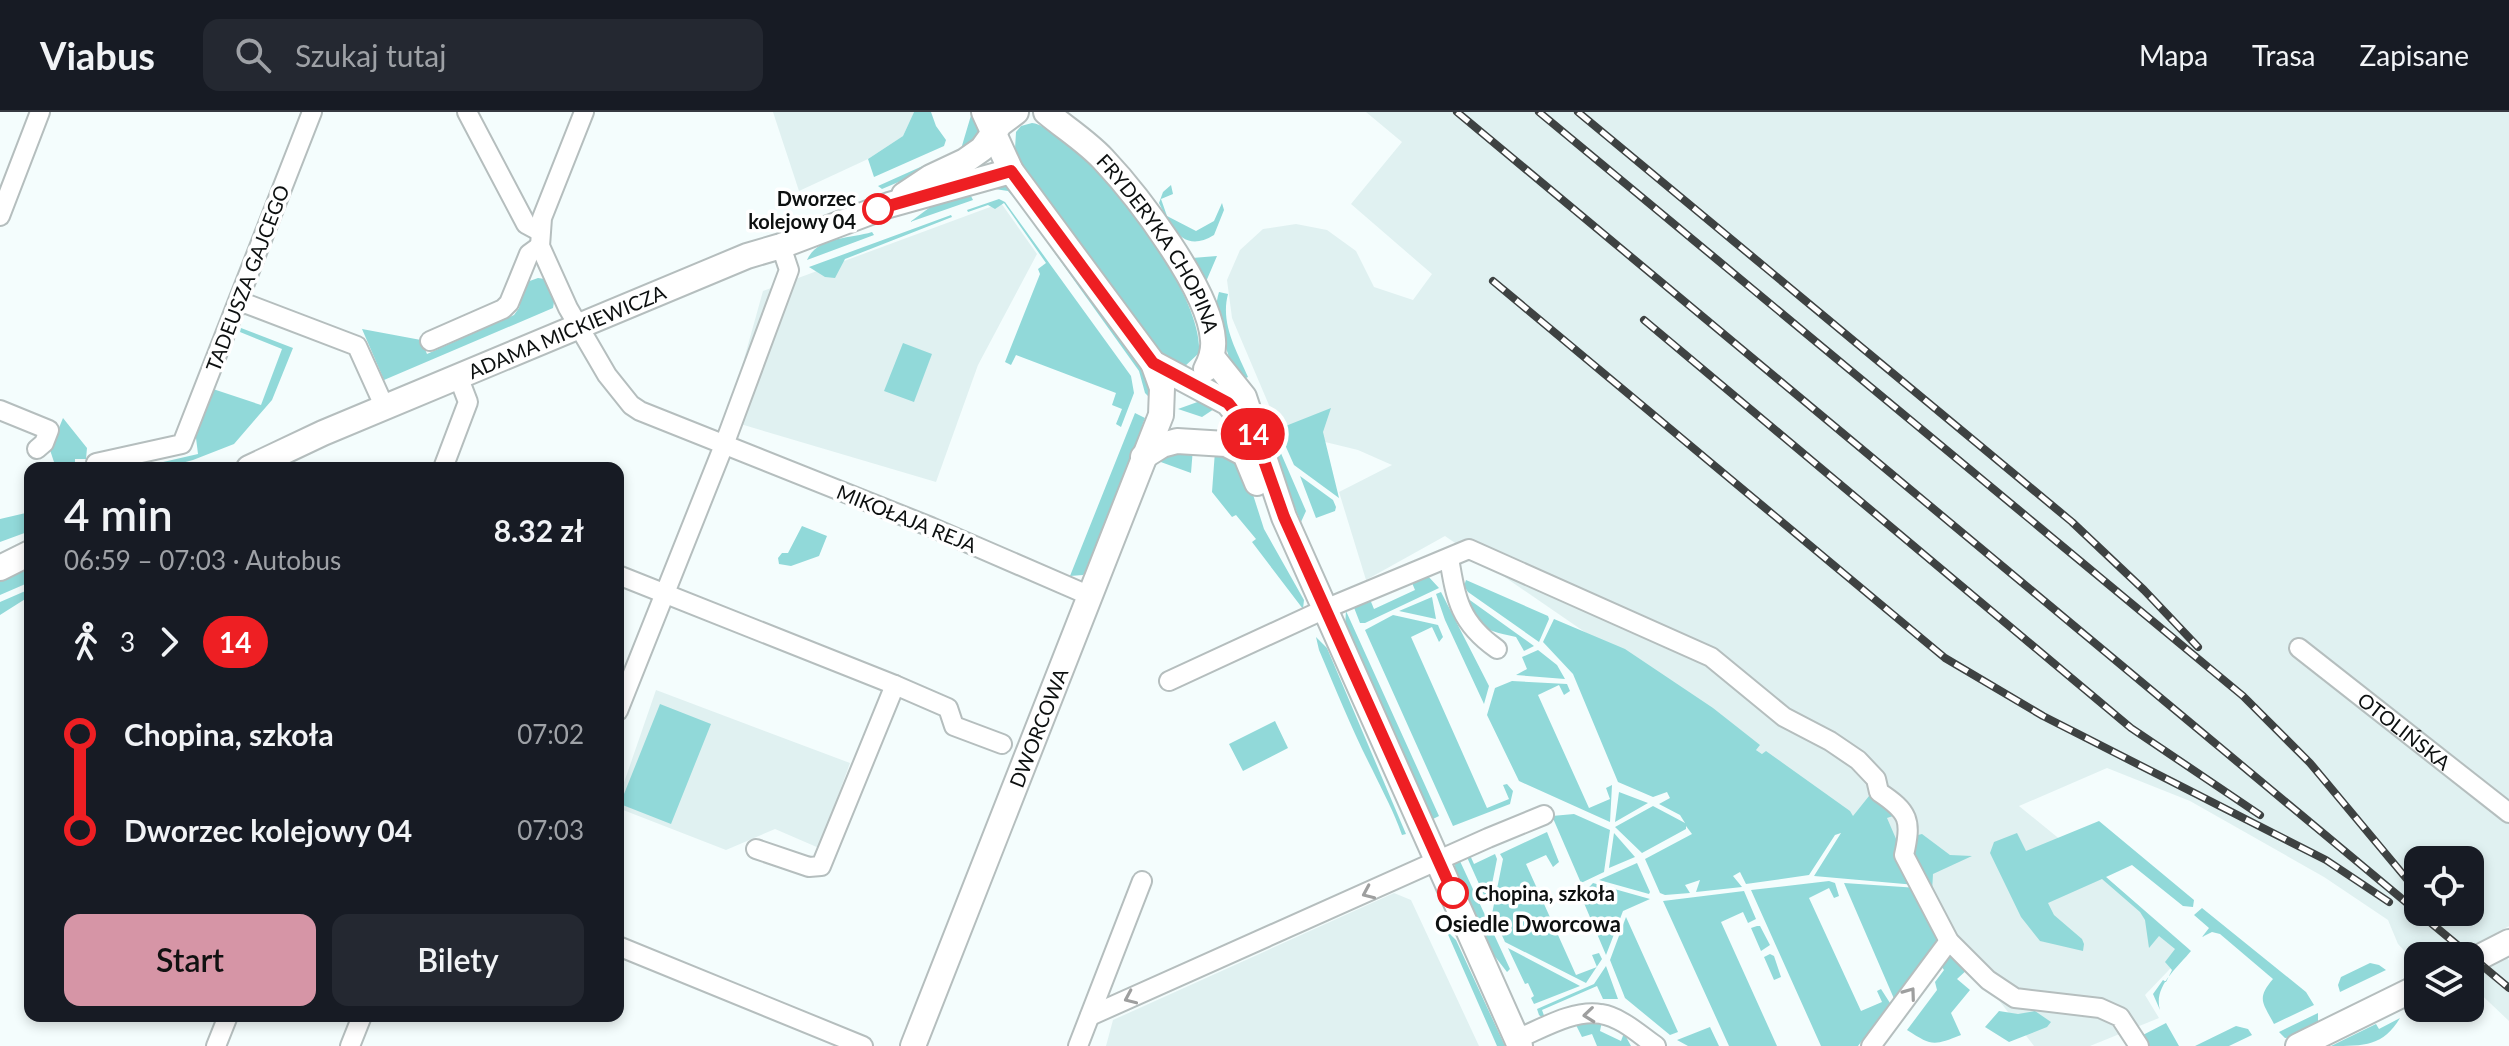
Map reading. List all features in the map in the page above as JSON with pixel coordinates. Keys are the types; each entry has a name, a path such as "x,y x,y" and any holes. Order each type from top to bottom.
{"street":[{"path":"0,216 40,112"},
{"name":"TADEUSZA GAJCEGO","path":"101,462 182,444 312,112"},
{"name":"MIKOŁAJA REJA","path":"467,112 526,224 539,238 566,304 607,375 631,405 931,527 1088,595"},
{"path":"430,341 503,309 509,303 539,238 584,112"},
{"name":"ADAMA MICKIEWICZA","path":"889,205 982,149 989,122 1016,112"},
{"name":"FRYDERYKA CHOPINA","path":"1033,112 1051,116 1081,138 1103,160 1168,242 1197,295 1211,328 1212,357 1244,397 1284,517 1518,1042"},
{"name":"FRYDERYKA CHOPINA","path":"989,122 1011,171 1153,363 1228,403 1256,438"},
{"name":"ADAMA MICKIEWICZA","path":"260,462 747,256 889,205 970,185 1011,171"},
{"path":"624,696 724,445 789,270 781,246"},
{"path":"239,301 357,346 385,408"},
{"name":"DWORCOWA","path":"913,1046 1163,408 1207,368 1212,357"},
{"path":"1153,363 1162,388 1163,408"},
{"path":"445,462 468,402 458,376"},
{"path":"0,410 49,430 44,443 37,449"},
{"path":"1143,457 1162,445 1177,441 1226,444 1245,454 1276,535 1313,581"},
{"path":"1169,681 1325,609 1469,549 1711,657 1784,717 1858,760 1876,779 1879,792 1899,806 1910,829 1904,855 1949,941 1988,980 2015,998 2100,1008 2120,1017 2139,1046"},
{"path":"0,556 24,553"},
{"path":"0,568 24,555"},
{"path":"1449,558 1458,602 1476,634 1497,649"},
{"path":"624,577 948,708 954,726 1002,744"},
{"name":"OTOLIŃSKA","path":"2299,648 2509,813"},
{"path":"756,849 809,867 821,866 895,685"},
{"path":"1090,1016 1544,815"},
{"path":"1078,1046 1142,881"},
{"path":"1871,1046 1949,941"},
{"path":"2484,955 2509,942"},
{"path":"624,948 863,1046"},
{"path":"2298,1046 2404,994"},
{"path":"1518,1042 1569,1018 1588,1013 1604,1014 1621,1021 1656,1046"},
{"path":"216,1046 226,1022"},
{"path":"350,1046 360,1022"}],"shaded area":[{"path":"773,112 914,112 903,136 868,159 799,191"},
{"path":"914,112 931,112 946,140 944,146 874,177 868,159 903,136"},
{"path":"972,112 977,112 978,135 975,143 961,149"},
{"path":"1366,112 2509,112 2509,926 2485,940 2509,960 2509,1021 2484,997 2484,942 2404,942 2404,950 2388,920 2324,877 2190,801 2107,768 2019,806 2189,949 2145,995 2159,1018 2090,1046 2034,1046 1864,824 1445,536 1366,580 1339,492 1392,465 1358,450 1280,431 1232,318 1227,280 1240,250 1263,229 1296,224 1327,230 1356,251 1374,287 1413,300 1432,274 1351,204 1402,142"},
{"path":"1032,123 1065,142 1091,163 1111,184 1162,255 1190,308 1197,332 1199,353 1183,368 1169,365 1019,160 1015,149 1016,132 1021,126"},
{"path":"945,156 948,161 882,189 878,186"},
{"path":"1002,185 1012,190 1145,371 1151,399 1145,393 1139,371 1021,206 1008,191 988,188"},
{"path":"1171,185 1173,194 1161,199 1167,216 1196,231 1214,221 1222,203 1224,210 1214,235 1194,241 1179,235 1168,221 1159,203 1163,192"},
{"path":"969,192 973,200 910,222 933,205"},
{"path":"999,199 1005,202 1131,376 1134,393 1121,427 1116,424 1122,409 1112,405 1116,393 1016,355 1011,365 1005,362 1040,274 1038,269 1046,263 1004,203 995,209 988,205 967,210"},
{"path":"1001,203 1037,254 978,365 936,482 727,420 763,291"},
{"path":"951,215 845,259 835,278 825,277 809,267"},
{"path":"872,232 874,235 807,260 812,252 827,242"},
{"path":"1217,256 1202,291 1192,258"},
{"path":"545,279 557,300 553,308 384,380 362,329 421,340 427,354 514,315 519,308 524,283"},
{"path":"1219,292 1228,294 1228,327 1248,377 1238,382 1218,322 1216,308"},
{"path":"241,328 293,348 272,400 234,444 186,462 163,462 198,454 195,430 213,389 261,405 282,349 240,332"},
{"path":"903,343 932,354 914,402 884,391"},
{"path":"1254,391 1306,511 1301,522 1248,394"},
{"path":"1203,400 1220,405 1202,417 1178,409"},
{"path":"1331,408 1323,432 1339,498 1294,465 1278,429"},
{"path":"1135,413 1145,418 1092,567 1083,575 1070,576"},
{"path":"63,418 87,448 86,459 54,462 50,450"},
{"path":"1193,448 1191,473 1158,461 1127,530 1156,458"},
{"path":"1215,451 1230,457 1248,479 1264,529 1304,600 1303,609 1252,542 1256,539 1236,515 1232,517 1212,492"},
{"path":"1300,476 1333,500 1335,511 1316,518"},
{"path":"24,513 24,533 0,542 0,519"},
{"path":"802,526 827,536 819,556 791,566 779,564 778,558 782,553 788,553"},
{"path":"24,566 24,585 0,595 0,574"},
{"path":"1427,575 1439,588 1360,623 1353,605 1369,597 1374,609 1415,590 1410,578"},
{"path":"1466,580 1548,616 1539,642 1468,592 1464,586"},
{"path":"24,592 24,600 0,615 0,602"},
{"path":"1441,592 1489,686 1484,704 1445,620 1436,594"},
{"path":"1460,593 1534,646 1524,651 1516,637 1480,625"},
{"path":"1432,597 1436,619 1399,611"},
{"path":"1346,611 1439,816 1431,820 1345,626"},
{"path":"1393,615 1438,625 1443,637 1439,642 1432,627 1411,637 1487,808 1509,799 1503,785 1507,784 1513,791 1510,804 1453,826 1365,630"},
{"path":"1554,619 1625,649 1713,708 1760,745 1756,750 1762,754 1766,751 1853,816 1869,796 1877,798 1899,814 1887,818 1916,885 1814,876 1841,833 1835,835 1809,875 1746,884 1740,872 1733,876 1742,887 1696,892 1700,880 1685,885 1690,893 1660,893 1645,859 1692,834 1686,826 1686,829 1642,853 1615,827 1653,806 1685,823 1680,815 1659,804 1670,798 1667,792 1653,797 1618,782 1573,674 1543,642"},
{"path":"1316,637 1327,648 1406,834 1402,835 1358,740"},
{"path":"1538,650 1557,665 1565,679 1516,675 1527,669 1522,657"},
{"path":"1512,681 1567,684 1570,691 1564,695 1559,685 1538,695 1589,808 1610,799 1606,788 1612,785 1610,822 1519,781 1487,715 1495,688"},
{"path":"656,690 850,763 819,848 775,829 726,850 624,810 624,783"},
{"path":"660,704 711,724 671,824 624,806 624,794"},
{"path":"1275,721 1288,748 1243,771 1229,744"},
{"path":"1619,792 1648,803 1615,822"},
{"path":"1574,814 1610,830 1604,872 1581,883 1552,816"},
{"path":"2099,821 2194,900 2193,907 2183,906 2132,865 2106,877 2191,951 2168,977 2172,970 2165,962 2175,949 2159,936 2149,948 2145,920 2140,912 2102,879 2048,903 2054,915 2082,939 2083,951 2040,941 2021,917 1990,853 1994,842 2017,833 2026,851"},
{"path":"1547,832 1559,862 1553,867 1546,855 1526,864 1576,975 1597,967 1586,983 1505,942 1492,914 1503,859 1500,854"},
{"path":"1614,833 1635,857 1609,868"},
{"path":"1922,834 1950,855 1972,856 1933,874 1932,892 1907,854 1918,835"},
{"path":"1469,853 1474,864 1495,854 1497,859 1488,904 1466,855"},
{"path":"1459,859 1510,969 1507,972 1493,954 1455,869 1455,862"},
{"path":"1637,863 1649,894 1599,880"},
{"path":"1829,881 1835,883 1839,896 1834,898 1829,888 1809,898 1861,1011 1882,1002 1877,991 1881,989 1890,1003 1858,1046 1821,1046 1751,890"},
{"path":"1593,883 1650,899 1623,911 1606,955 1581,896"},
{"path":"1844,883 1918,888 1943,942 1895,1001"},
{"path":"1744,891 1756,919 1748,923 1743,912 1721,922 1777,1046 1729,1046 1663,901"},
{"path":"1394,893 1411,900 1479,1046 1106,1046 1113,1020"},
{"path":"2202,908 2306,992 2314,1005 2274,1024 2263,1001 2264,992 2273,979 2220,934 2212,932 2202,937 2209,928 2194,915"},
{"path":"1626,917 1678,1032 1670,1035 1625,998 1610,960"},
{"path":"1760,926 1770,945 1761,951 1751,928"},
{"path":"1446,930 1456,940 1505,1046 1497,1046"},
{"path":"1508,948 1580,986 1534,1004 1528,983 1525,984"},
{"path":"1950,951 1969,968 1957,979 1970,990 1951,1013 1961,1035 1928,1042 1907,1030 1937,990 1935,982 1944,970 1939,963"},
{"path":"1599,953 1602,959 1597,967 1592,955"},
{"path":"1774,956 1781,977 1774,980 1764,957"},
{"path":"2370,963 2386,970 2340,992 2338,985 2341,977"},
{"path":"1606,966 1618,999 1603,999 1597,986 1542,1010 1546,1021 1539,1015 1537,1009 1594,984"},
{"path":"2163,980 2166,982 2160,993 2160,1010 2153,994"},
{"path":"1999,1011 2018,1014 2035,1011 2051,1022 2047,1027 2009,1042 1985,1027"},
{"path":"2318,1013 2318,1023 2295,1037 2285,1038 2279,1032"},
{"path":"2400,1018 2380,1039 2354,1046 2331,1046 2376,1024 2379,1029"},
{"path":"1602,1021 1600,1031 1621,1041 1624,1033 1631,1046 1597,1046 1592,1034 1582,1037 1575,1023"},
{"path":"2166,1023 2179,1046 2148,1046 2141,1036"},
{"path":"2236,1026 2248,1029 2252,1035 2229,1046 2195,1046"},
{"path":"1710,1027 1719,1046 1688,1046 1677,1040"}],"railway":[{"path":"1457,112 2509,988"},
{"path":"1539,112 2243,696 2310,763 2404,876"},
{"path":"1578,112 2072,522 2144,590 2198,647"},
{"path":"1493,281 1945,658 2043,716 2326,860 2389,902"},
{"path":"1644,320 2131,728 2260,815"}],"bus line":[{"name":"14","path":"878,209 1011,171 1153,363 1228,403 1239,415 1256,438 1284,517 1453,893"}],"place":[{"name":"Dworzec kolejowy 04","path":"878,209"},
{"name":"Chopina, szkoła","path":"1453,893"}],"district":[{"name":"Osiedle Dworcowa","path":"1528,923"}]}
